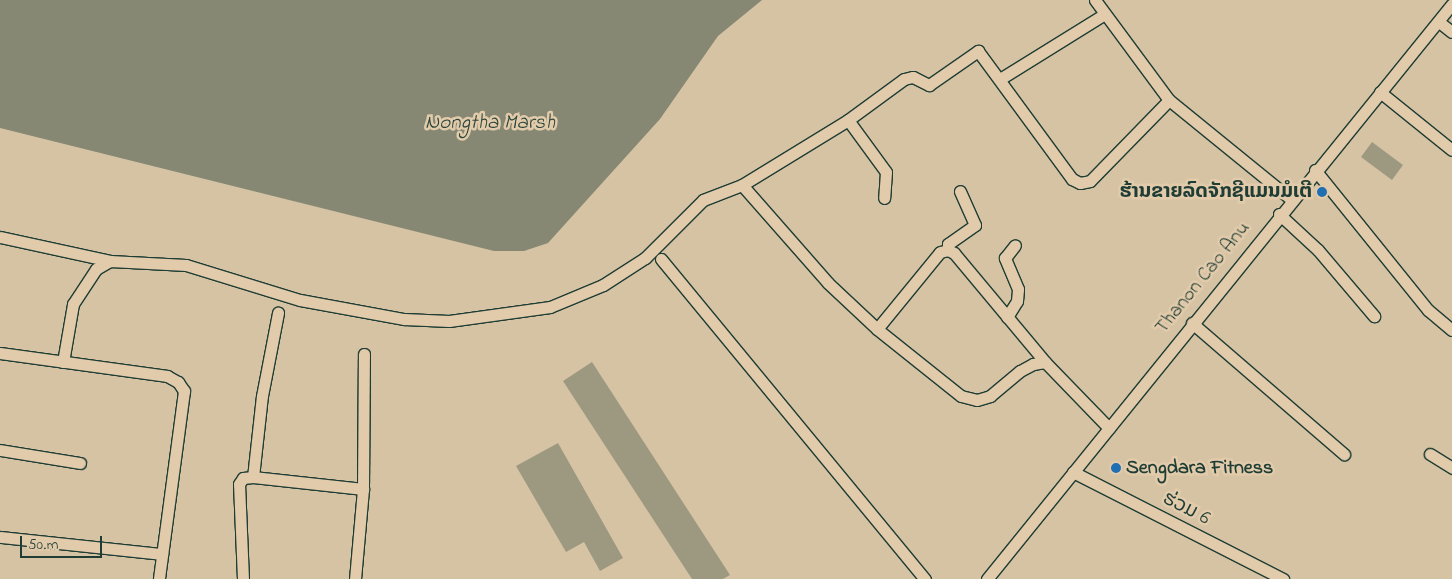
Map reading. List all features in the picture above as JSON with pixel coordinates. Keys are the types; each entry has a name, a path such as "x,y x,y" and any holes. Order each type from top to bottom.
{"street":[{"path":"1095,0 1169,100 1291,199"},
{"name":"Thanon Cao Anu","path":"987,579 1291,199 1452,4"},
{"path":"1000,79 1105,14"},
{"path":"1439,22 1452,32"},
{"path":"0,237 110,261 186,265 300,300 404,318 448,321 509,314 550,307 603,285 646,258 703,200 742,185 848,120 909,76 929,85 978,51 1072,179 1080,183 1090,181 1169,100"},
{"path":"1380,92 1452,150"},
{"path":"848,120 886,172 884,198"},
{"path":"1315,170 1428,310 1452,330"},
{"path":"742,185 828,283 877,329 961,396 977,400 990,396 1033,364 1045,362"},
{"path":"948,250 948,244 976,225 960,191"},
{"path":"1279,214 1318,250 1374,316"},
{"path":"1007,317 1017,301 1018,289 1005,258 1015,245"},
{"path":"877,329 940,252 948,250 954,253 1045,362 1108,428"},
{"path":"661,259 925,579"},
{"path":"63,362 73,304 96,269 110,261"},
{"path":"253,477 262,396 278,313"},
{"path":"1192,323 1344,454"},
{"path":"0,353 167,376 178,382 184,392 159,579"},
{"path":"355,579 363,489 364,354"},
{"path":"0,450 80,463"},
{"path":"1430,454 1452,468"},
{"name":"ຮ່ວມ 6","path":"1073,472 1282,579"},
{"path":"243,579 239,484 243,478 253,477 363,489"},
{"path":"0,537 162,554"}],"water":[{"name":"Nongtha Marsh","path":"0,0 762,0 718,36 660,119 548,243 524,251 494,251 0,128"}],"building":[{"path":"1372,142 1403,165 1392,180 1361,157"},
{"path":"592,362 730,575 723,579 692,579 563,381"},
{"path":"558,443 623,558 600,571 584,542 566,552 516,466"}],"place":[{"name":"ຮ້ານຂາຍລົດຈັກຊີແມນມໍເຕີ","path":"1322,192"},
{"name":"Sengdara Fitness","path":"1116,468"}]}
